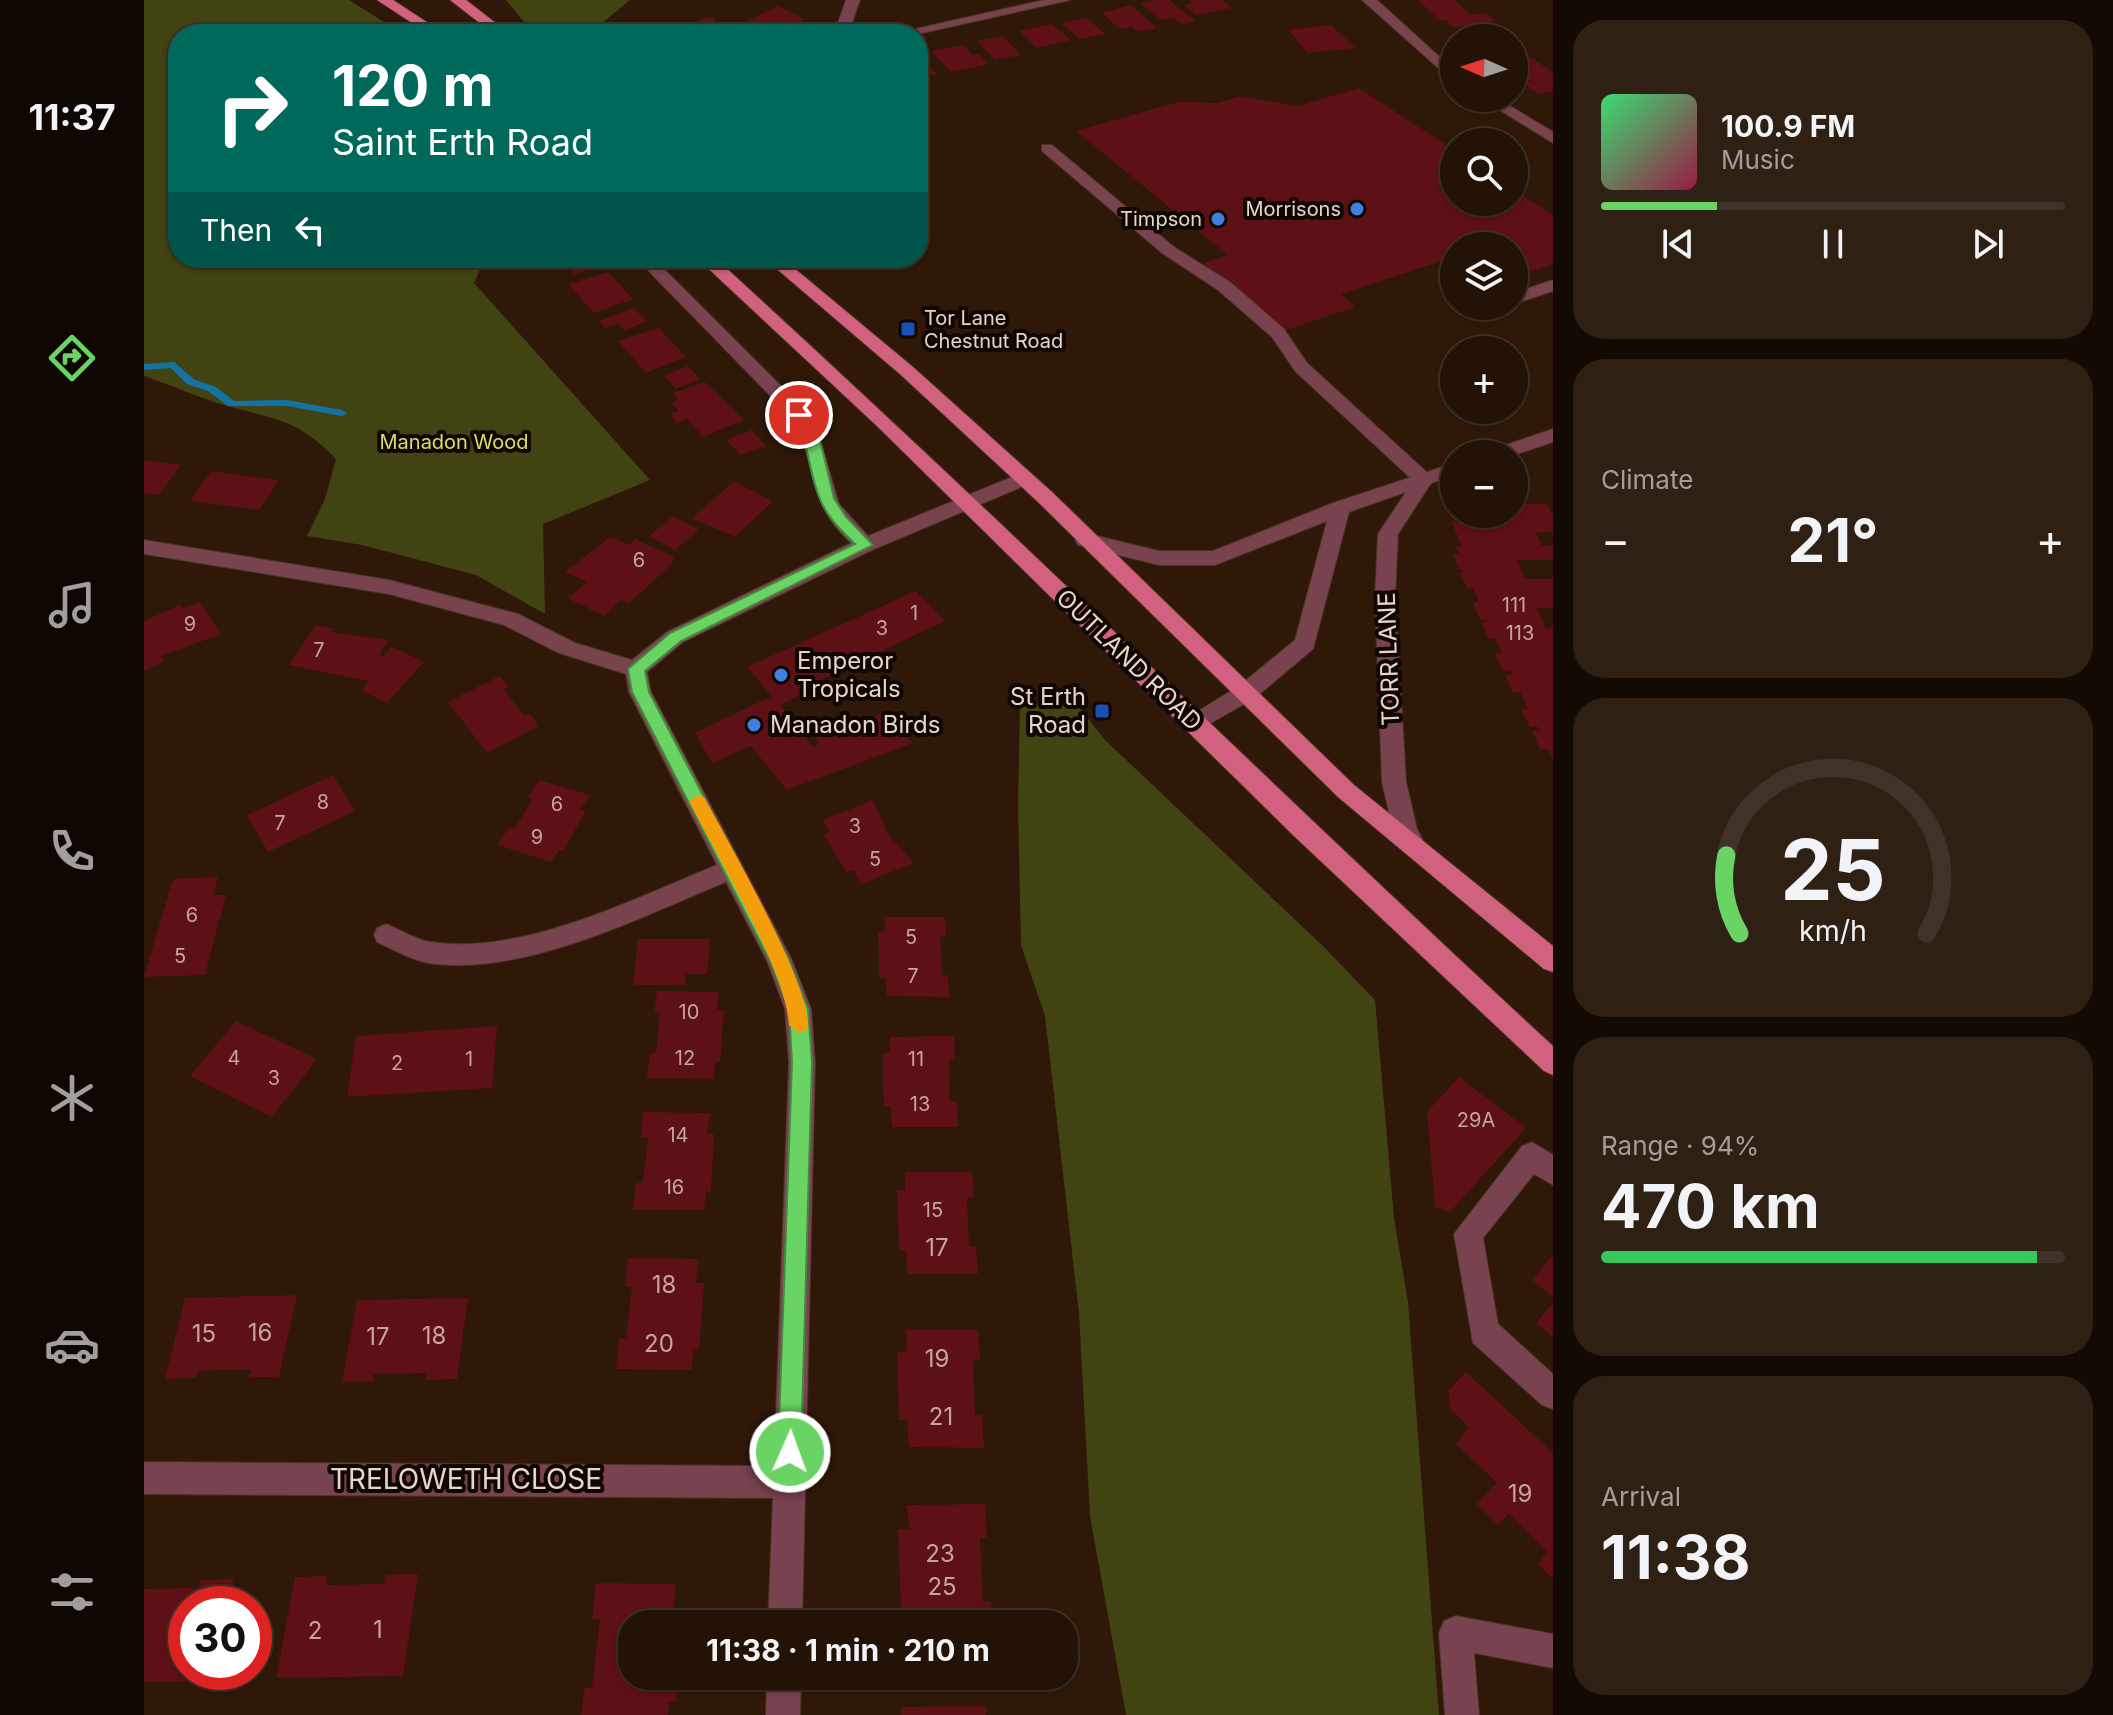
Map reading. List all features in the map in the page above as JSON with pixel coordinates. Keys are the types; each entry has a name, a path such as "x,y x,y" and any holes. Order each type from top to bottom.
{"main road":[{"path":"384,0 422,24"},
{"path":"404,0 434,24"},
{"path":"457,0 489,24"},
{"path":"473,0 493,24"},
{"name":"OUTLAND ROAD","path":"716,268 1553,1063"},
{"path":"784,268 907,371 1024,479 1346,791 1553,961"}],"street":[{"path":"845,24 853,0"},
{"path":"928,28 1063,0"},
{"path":"1369,0 1440,65"},
{"path":"1510,112 1553,138"},
{"path":"1047,148 1168,250 1224,286 1278,333 1301,367 1424,480"},
{"path":"654,268 799,415 812,436 827,498 840,521 865,545"},
{"path":"1528,294 1553,285"},
{"path":"1528,444 1553,435"},
{"path":"1085,540 1159,558 1215,558 1340,508 1440,474"},
{"path":"636,669 675,637 865,545 1024,479"},
{"name":"TORR LANE","path":"1414,846 1405,830 1394,782 1385,597 1388,534 1424,480"},
{"path":"1195,724 1247,692 1305,644 1340,508"},
{"path":"144,547 389,587 511,619 567,648 636,669"},
{"path":"636,669 640,692 779,960 798,1009 802,1062 785,1610"},
{"path":"386,935 432,953 499,952 575,930 733,869"},
{"path":"1553,1172 1532,1155 1468,1234 1484,1332 1553,1394"},
{"name":"TRELOWETH CLOSE","path":"144,1478 789,1482"},
{"path":"1462,1715 1456,1633 1553,1651"},
{"path":"783,1715 784,1690"}],"green space":[{"name":"Manadon Wood","path":"144,0 349,0 387,24 168,24 168,268 481,268 474,283 650,480 543,524 545,614 476,575 362,545 307,536 325,499 336,459 294,426 214,402 144,376"},
{"path":"506,0 630,0 601,24 526,24"},
{"path":"1074,701 1105,740 1322,945 1375,1000 1394,1218 1408,1302 1439,1715 1126,1715 1090,1516 1079,1313 1045,1016 1021,945 1018,807 1020,705"}],"building":[{"path":"1169,0 1196,21 1181,24 1174,18 1161,20 1140,3"},
{"path":"1189,0 1222,0 1232,8 1196,15 1184,5 1194,3"},
{"path":"1418,0 1455,0 1470,15 1487,13 1496,22 1450,24 1439,20"},
{"path":"1131,5 1157,28 1138,32 1132,27 1120,29 1102,13"},
{"path":"778,6 804,19 795,24 742,24"},
{"path":"713,17 718,24 701,24 697,20"},
{"path":"1086,18 1106,34 1080,39 1061,23"},
{"path":"1052,24 1071,40 1037,48 1019,31"},
{"path":"1331,25 1356,48 1308,53 1288,30"},
{"path":"1002,36 1021,55 995,60 977,41"},
{"path":"963,45 989,64 951,72 931,51"},
{"path":"1528,58 1553,72 1553,91 1539,94 1528,87 1528,82 1532,81 1528,79"},
{"path":"928,66 937,74 928,76"},
{"name":"Morrisons","path":"1359,88 1440,141 1440,216 1528,216 1528,199 1553,215 1553,264 1528,272 1528,232 1440,232 1440,262 1341,294 1355,307 1283,331 1203,263 1228,255 1076,131 1178,102 1217,103 1241,96 1298,106"},
{"path":"568,268 594,268 574,275"},
{"path":"608,272 633,299 594,313 568,284"},
{"path":"633,308 647,321 625,330 618,323 605,328 599,321"},
{"path":"659,328 686,357 646,373 618,341"},
{"path":"688,366 700,379 676,389 664,376"},
{"path":"705,382 744,420 703,437 687,419 677,423 670,414 679,411 672,403 678,400 673,393"},
{"path":"752,430 766,446 740,455 726,440"},
{"path":"144,460 181,465 159,495 144,493"},
{"path":"211,471 279,480 259,510 190,501"},
{"path":"734,481 773,501 735,537 692,518"},
{"path":"1528,504 1547,504 1553,517 1553,532 1536,532 1542,546 1553,545 1553,560 1517,560 1525,579 1553,579 1553,608 1537,608 1546,629 1553,628 1553,760 1548,749 1540,749 1532,731 1539,730 1537,726 1530,727 1521,709 1528,709 1520,692 1513,693 1505,675 1512,675 1510,670 1503,671 1495,654 1502,654 1495,638 1489,639 1481,622 1488,622 1479,618 1473,602 1479,602 1473,588 1467,588 1460,572 1467,572 1459,569 1453,554 1459,554 1456,547 1462,547 1454,528 1528,528"},
{"path":"673,516 699,530 675,550 649,536"},
{"path":"610,537 630,545 635,539 674,557 672,564 629,603 621,600 604,616 568,598 587,582 565,572"},
{"path":"916,591 945,621 816,682 820,685 780,705 813,747 819,744 815,737 847,722 851,728 886,711 913,743 787,790 751,746 712,763 695,733 772,696 747,667"},
{"path":"200,602 221,634 161,656 164,662 144,671 144,621 180,605 182,609"},
{"path":"316,625 333,629 330,632 389,640 379,655 384,656 391,646 424,662 387,703 362,691 368,681 289,665"},
{"path":"500,676 509,687 504,690 525,716 529,713 539,726 487,753 448,702"},
{"path":"333,775 355,811 268,852 247,815"},
{"path":"539,780 590,795 580,810 586,811 563,851 559,850 551,862 497,845 509,828 514,829 533,799 528,797"},
{"path":"873,800 888,834 914,863 861,884 853,870 846,872 823,834 830,832 822,820"},
{"path":"218,877 213,895 226,895 205,975 144,977 173,879"},
{"path":"885,917 945,917 946,937 940,937 942,975 948,975 949,997 887,996 886,978 879,978 878,932 885,931"},
{"path":"638,939 710,939 707,974 686,974 685,985 633,985"},
{"path":"657,991 719,992 717,1010 724,1011 720,1062 715,1062 714,1079 647,1078 650,1054 656,1054 660,1013 654,1013"},
{"path":"236,1021 317,1059 272,1117 190,1076"},
{"path":"497,1026 492,1088 347,1097 356,1036"},
{"path":"954,1036 955,1059 949,1059 950,1102 957,1102 958,1127 892,1127 891,1106 884,1106 883,1082 883,1053 890,1053 890,1037"},
{"path":"1459,1077 1526,1128 1450,1212 1435,1207 1427,1112"},
{"path":"643,1112 710,1113 707,1134 714,1134 711,1192 706,1192 704,1210 633,1210 636,1183 643,1183 648,1137 641,1137"},
{"path":"905,1172 972,1172 974,1197 967,1197 969,1246 976,1246 978,1274 907,1274 906,1250 899,1250 897,1190 905,1190"},
{"path":"1553,1255 1553,1297 1532,1280"},
{"path":"628,1258 698,1259 696,1283 704,1283 699,1349 693,1349 692,1370 616,1369 619,1339 626,1338 632,1287 625,1286"},
{"path":"297,1295 279,1377 249,1377 251,1370 223,1370 198,1371 195,1378 165,1379 185,1298"},
{"path":"468,1298 457,1379 426,1380 427,1373 373,1374 373,1381 342,1382 357,1300"},
{"path":"1553,1303 1553,1337 1536,1323"},
{"path":"906,1330 978,1330 980,1359 973,1359 975,1415 982,1415 984,1448 909,1447 907,1420 899,1420 897,1352 907,1351"},
{"path":"1466,1372 1553,1453 1553,1579 1538,1564 1547,1552 1530,1534 1509,1514 1498,1525 1477,1504 1497,1483 1456,1444 1469,1427 1451,1410 1448,1391"},
{"path":"985,1504 987,1538 980,1538 983,1602 991,1602 991,1610 901,1609 898,1529 909,1529 907,1505"},
{"path":"418,1574 403,1676 276,1678 295,1577 327,1576 326,1585 384,1584 385,1575"},
{"path":"234,1579 233,1586 200,1586 201,1580"},
{"path":"596,1583 676,1584 673,1610 618,1610 618,1690 677,1690 676,1701 669,1701 668,1715 581,1715 585,1687 592,1688 600,1620 592,1619"},
{"path":"144,1589 168,1589 168,1682 144,1682"},
{"path":"986,1706 986,1715 901,1715 901,1707"}],"waterway":[{"path":"144,367 174,365 191,382 212,389 232,404 287,403 342,413"}],"slow traffic":[{"path":"698,801 779,960 798,1009 799,1025"}],"place":[{"name":"Morrisons","path":"1357,209"},
{"name":"Timpson","path":"1218,219"},
{"name":"Tor Lane Chestnut Road","path":"908,329"},
{"name":"Emperor Tropicals","path":"781,675"},
{"name":"St Erth Road","path":"1102,711"},
{"name":"Manadon Birds","path":"754,725"}],"route":[{"path":"790,1452 802,1062 798,1009 779,960 640,692 636,669 675,637 865,545 840,521 827,498 812,436 799,415"}]}
